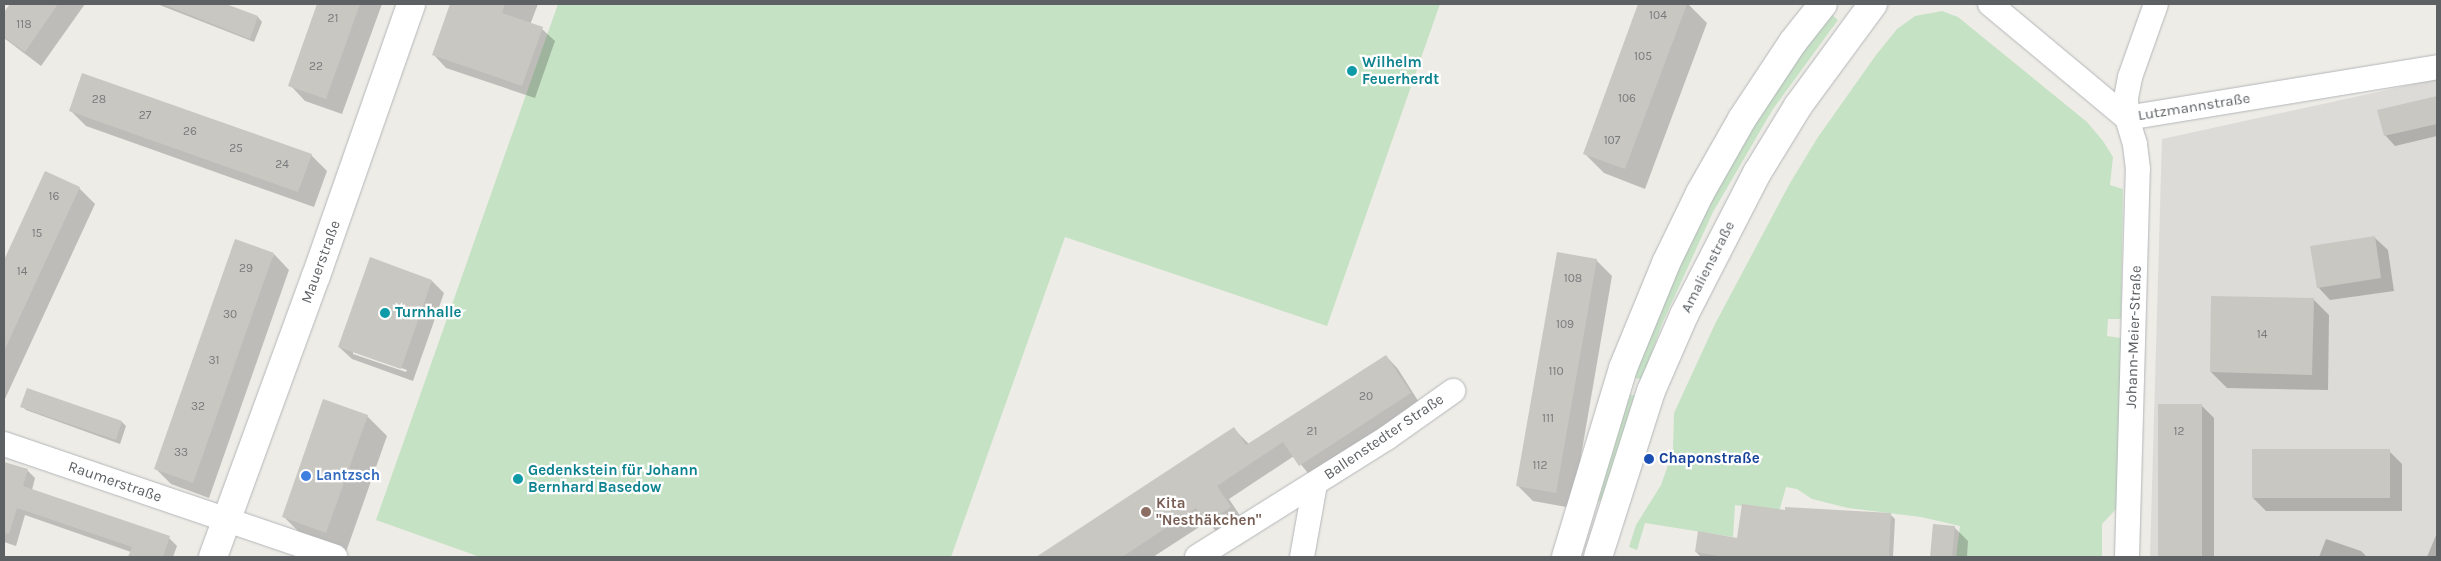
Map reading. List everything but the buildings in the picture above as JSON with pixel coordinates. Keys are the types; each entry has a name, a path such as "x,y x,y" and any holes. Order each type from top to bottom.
{"main road":[{"name":"Mauerstraße","path":"213,557 316,276 411,4"},
{"path":"1566,557 1624,368 1666,263 1700,193 1742,119 1787,50 1823,4"},
{"name":"Amalienstraße","path":"1598,557 1651,391 1684,316 1757,173 1798,106 1873,4"}],"street":[{"name":"Lutzmannstraße","path":"1990,4 2127,118 2437,67"},
{"name":"Johann-Meier-Straße","path":"2127,557 2138,169 2135,144 2127,118 2126,98 2130,77 2156,4"},
{"name":"Ballenstedter Straße","path":"1197,557 1388,437 1453,390"},
{"name":"Raumerstraße","path":"4,444 227,519"},
{"name":"Ballenstedter Straße","path":"1302,557 1315,484"},
{"path":"227,519 335,557"}],"shaded area":[{"path":"2437,79 2437,557 2150,557 2162,139"}],"green space":[{"path":"558,4 1440,4 1327,326 1065,237 951,557 480,557 376,520"},
{"path":"1942,11 1958,17 2087,122 2103,141 2113,157 2110,185 2123,189 2121,319 2108,319 2107,336 2121,338 2120,505 2102,524 2102,557 1956,557 1960,526 1921,517 1848,508 1812,499 1797,489 1786,487 1779,512 1735,505 1733,537 1645,523 1637,550 1629,547 1636,525 1661,485 1668,465 1673,448 1674,413 1715,324 1790,183 1818,137 1876,55 1897,29 1915,16"},
{"path":"1831,14 1838,20 1773,109 1713,212 1662,324 1642,380 1633,377 1679,263 1706,209 1766,105 1797,58"},
{"path":"1628,394 1636,396 1603,498 1598,502 1596,498"}],"place":[{"name":"Wilhelm Feuerherdt","path":"1352,71"},
{"name":"Turnhalle","path":"385,313"},
{"name":"Chaponstraße","path":"1649,459"},
{"name":"Lantzsch","path":"306,476"},
{"name":"Gedenkstein für Johann Bernhard Basedow","path":"518,479"},
{"name":"Kita \"Nesthäkchen\"","path":"1146,512"}]}
